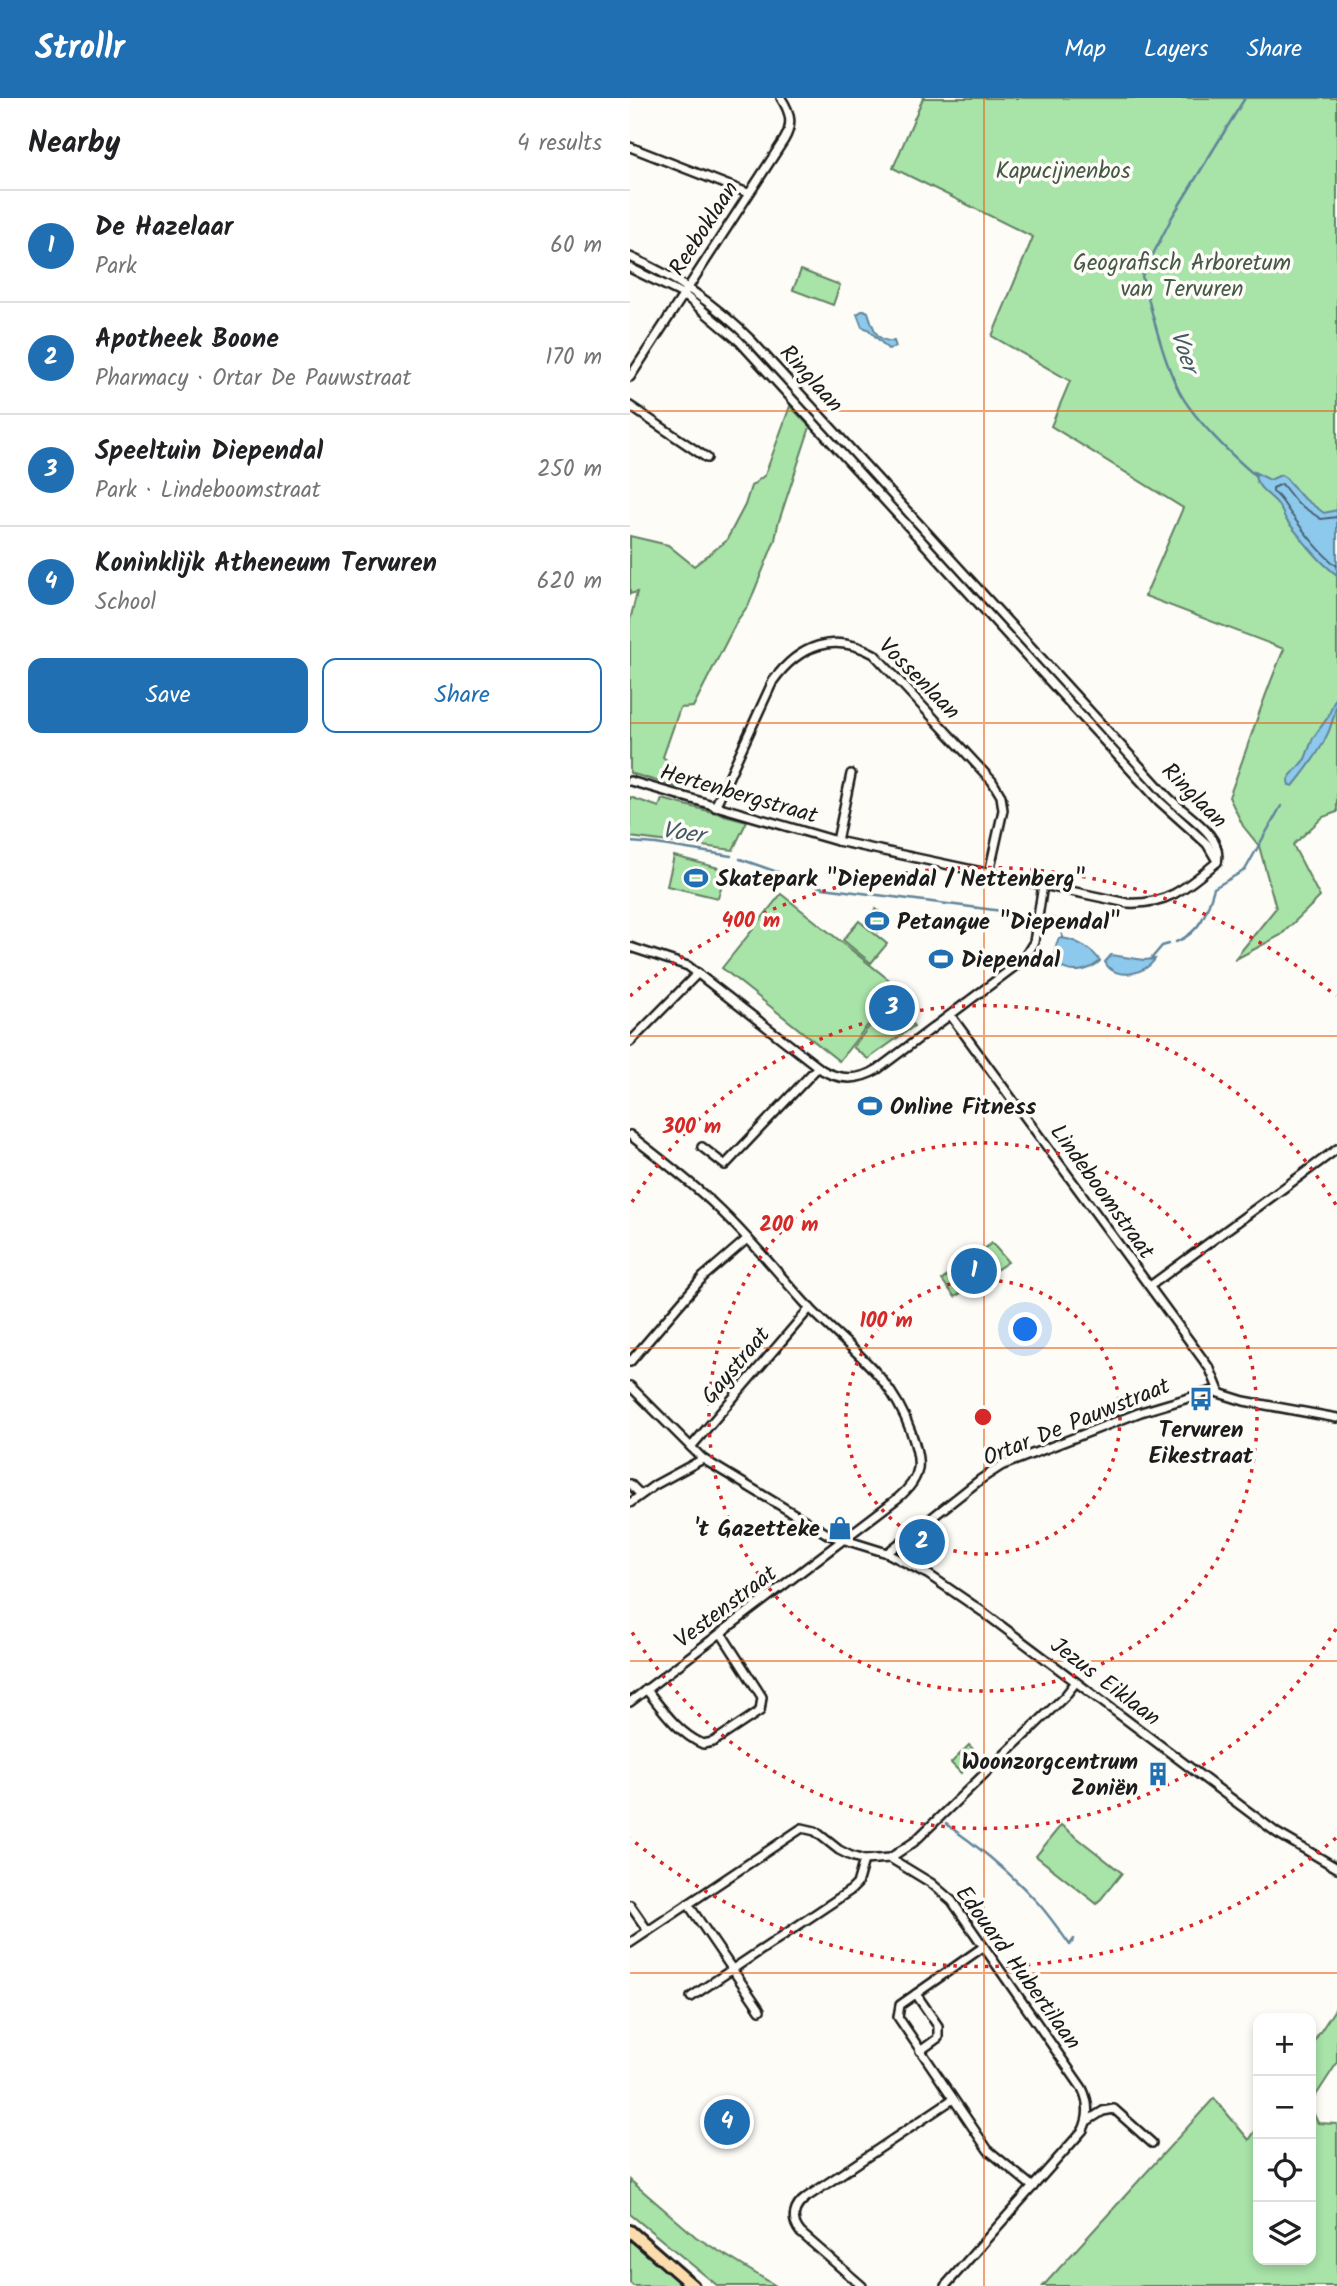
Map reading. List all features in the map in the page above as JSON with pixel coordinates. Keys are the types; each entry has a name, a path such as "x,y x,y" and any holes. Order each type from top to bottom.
{"main road":[{"path":"630,2231 693,2286"}],"street":[{"name":"Reeboklaan","path":"630,377 789,132 790,116 781,98"},
{"path":"630,147 748,193"},
{"name":"Ringlaan","path":"630,257 688,286 752,341 1167,796 1212,836 1220,852 1217,862"},
{"name":"Ringlaan","path":"630,268 683,294 746,348 1159,801 1207,844 1217,862"},
{"path":"630,406 707,458"},
{"name":"Vossenlaan","path":"715,807 773,681 782,668 794,657 820,645 832,642 852,643 874,654 992,780 1001,796 1003,810 989,873"},
{"name":"Hertenbergstraat","path":"837,841 851,774"},
{"name":"Hertenbergstraat","path":"630,782 837,841 1127,903 1170,897 1185,889 1217,862"},
{"path":"630,947 688,966 818,1067 838,1077 849,1079 869,1074 1011,971 1027,955 1036,933 1043,884"},
{"path":"630,1042 698,973"},
{"name":"Lindeboomstraat","path":"951,1016 1210,1369 1219,1391"},
{"path":"702,1147 725,1165 818,1067"},
{"name":"Vestenstraat","path":"630,1135 717,1207 810,1308 875,1369 897,1400 916,1446 919,1462 913,1486 630,1702"},
{"path":"1150,1286 1337,1149"},
{"path":"630,1362 703,1277 747,1239"},
{"name":"Gaystraat","path":"691,1447 810,1308"},
{"name":"Jezus Eiklaan","path":"630,1386 703,1460 829,1535 887,1553 929,1574 1277,1833 1337,1868"},
{"path":"1219,1391 1235,1399 1337,1418"},
{"name":"Ortar De Pauwstraat","path":"887,1553 1000,1466 1150,1409 1219,1391"},
{"path":"630,1503 640,1494 703,1460"},
{"path":"630,1484 640,1494"},
{"path":"646,1689 678,1726 703,1744 713,1742 760,1711 762,1696 721,1633"},
{"path":"630,1943 802,1828 815,1831 839,1850 864,1860 890,1858 914,1842 1065,1696 1076,1682"},
{"name":"Edouard Hubertilaan","path":"890,1858 931,1883 952,1901 1082,2088 1088,2104 1087,2121"},
{"path":"691,1997 851,1890 857,1884 864,1860"},
{"path":"688,1904 760,2010"},
{"path":"630,1905 648,1931"},
{"path":"983,1947 900,2005 898,2017 988,2150 1033,2187"},
{"path":"916,1994 938,2026 939,2032 937,2038 920,2051"},
{"path":"862,2286 801,2233 794,2222 796,2209 807,2197 953,2099"},
{"path":"945,2286 1083,2130 1087,2121 1103,2111 1114,2109 1152,2143"}],"green space":[{"name":"Geografisch Arboretum van Tervuren","path":"923,98 1337,98 1337,812 1323,817 1293,845 1320,897 1281,935 1234,960 1276,908 1259,846 1243,826 1229,797 1284,649 1145,596 1183,508 1051,426 1070,381 992,336 1033,237 893,168"},
{"path":"801,270 840,285 833,305 793,290"},
{"path":"790,406 810,427 775,540 749,604 737,621 693,707 680,708 663,757 679,771 676,787 630,773 630,620 637,592 630,594 630,536 668,545 694,566 726,541 745,505 751,486 765,475"},
{"path":"630,797 659,807 662,799 747,821 733,850 630,837"},
{"name":"Skatepark \"Diependal / Nettenberg\"","path":"674,856 726,870 718,898 667,886"},
{"path":"781,894 898,987 839,1061 722,968"},
{"name":"Petanque \"Diependal\"","path":"876,909 888,920 878,932 865,922"},
{"path":"859,921 887,944 871,963 843,940"},
{"path":"893,997 914,1026 868,1059 853,1047"},
{"path":"992,1243 1008,1262 955,1297 942,1280"},
{"path":"969,1745 980,1756 961,1773 951,1763"},
{"path":"1061,1825 1122,1873 1097,1904 1036,1856"},
{"path":"1337,2006 1337,2063 1316,2095 1316,2076 1316,2038"},
{"path":"1214,2098 1249,2140 1253,2134 1253,2265 1316,2265 1316,2119 1318,2123 1337,2124 1337,2286 1043,2286"},
{"path":"630,2180 696,2237 776,2286 718,2286 630,2214"},
{"path":"630,2239 685,2286 633,2286 630,2283"}],"water":[{"path":"864,310 868,312 879,337 894,341 896,347 888,349 868,329 862,327 857,314"},
{"path":"1254,472 1270,480 1281,475 1302,497 1324,513 1337,510 1337,575 1317,557 1287,521 1278,504 1259,485"},
{"path":"1337,693 1333,719 1323,743 1293,786 1289,785 1288,780 1305,759 1313,738 1328,717"},
{"path":"1059,938 1082,945 1100,961 1083,970 1066,969 1055,959"},
{"path":"1111,955 1155,959 1144,969 1122,974 1109,968 1105,962"}],"waterway":[{"name":"Voer","path":"1245,98 1172,217 1142,276 1162,349 1185,402 1225,447 1256,476"},
{"name":"Voer","path":"1176,942 1192,933 1202,920 1214,888 1245,870 1281,806"},
{"name":"Voer","path":"630,842 731,856"},
{"name":"Voer","path":"740,859 823,888 1010,912 1025,919 1030,915"},
{"name":"Voer","path":"1052,918 1058,922 1063,938"},
{"name":"Voer","path":"1151,959 1162,946 1169,944"},
{"path":"946,1824 1016,1880 1070,1945 1074,1939"}],"place":[{"name":"Skatepark \"Diependal / Nettenberg\"","path":"696,878"},
{"name":"Petanque \"Diependal\"","path":"877,921"},
{"name":"Diependal","path":"941,959"},
{"name":"Speeltuin Diependal","path":"892,1008"},
{"name":"Online Fitness","path":"870,1106"},
{"name":"De Hazelaar","path":"974,1271"},
{"name":"Tervuren Eikestraat","path":"1201,1399"},
{"name":"'t Gazetteke","path":"840,1528"},
{"name":"Apotheek Boone","path":"922,1542"},
{"name":"Woonzorgcentrum Zoniën","path":"1158,1774"},
{"name":"Koninklijk Atheneum Tervuren","path":"727,2122"}],"park label":[{"name":"Kapucijnenbos","path":"1063,170"}]}
